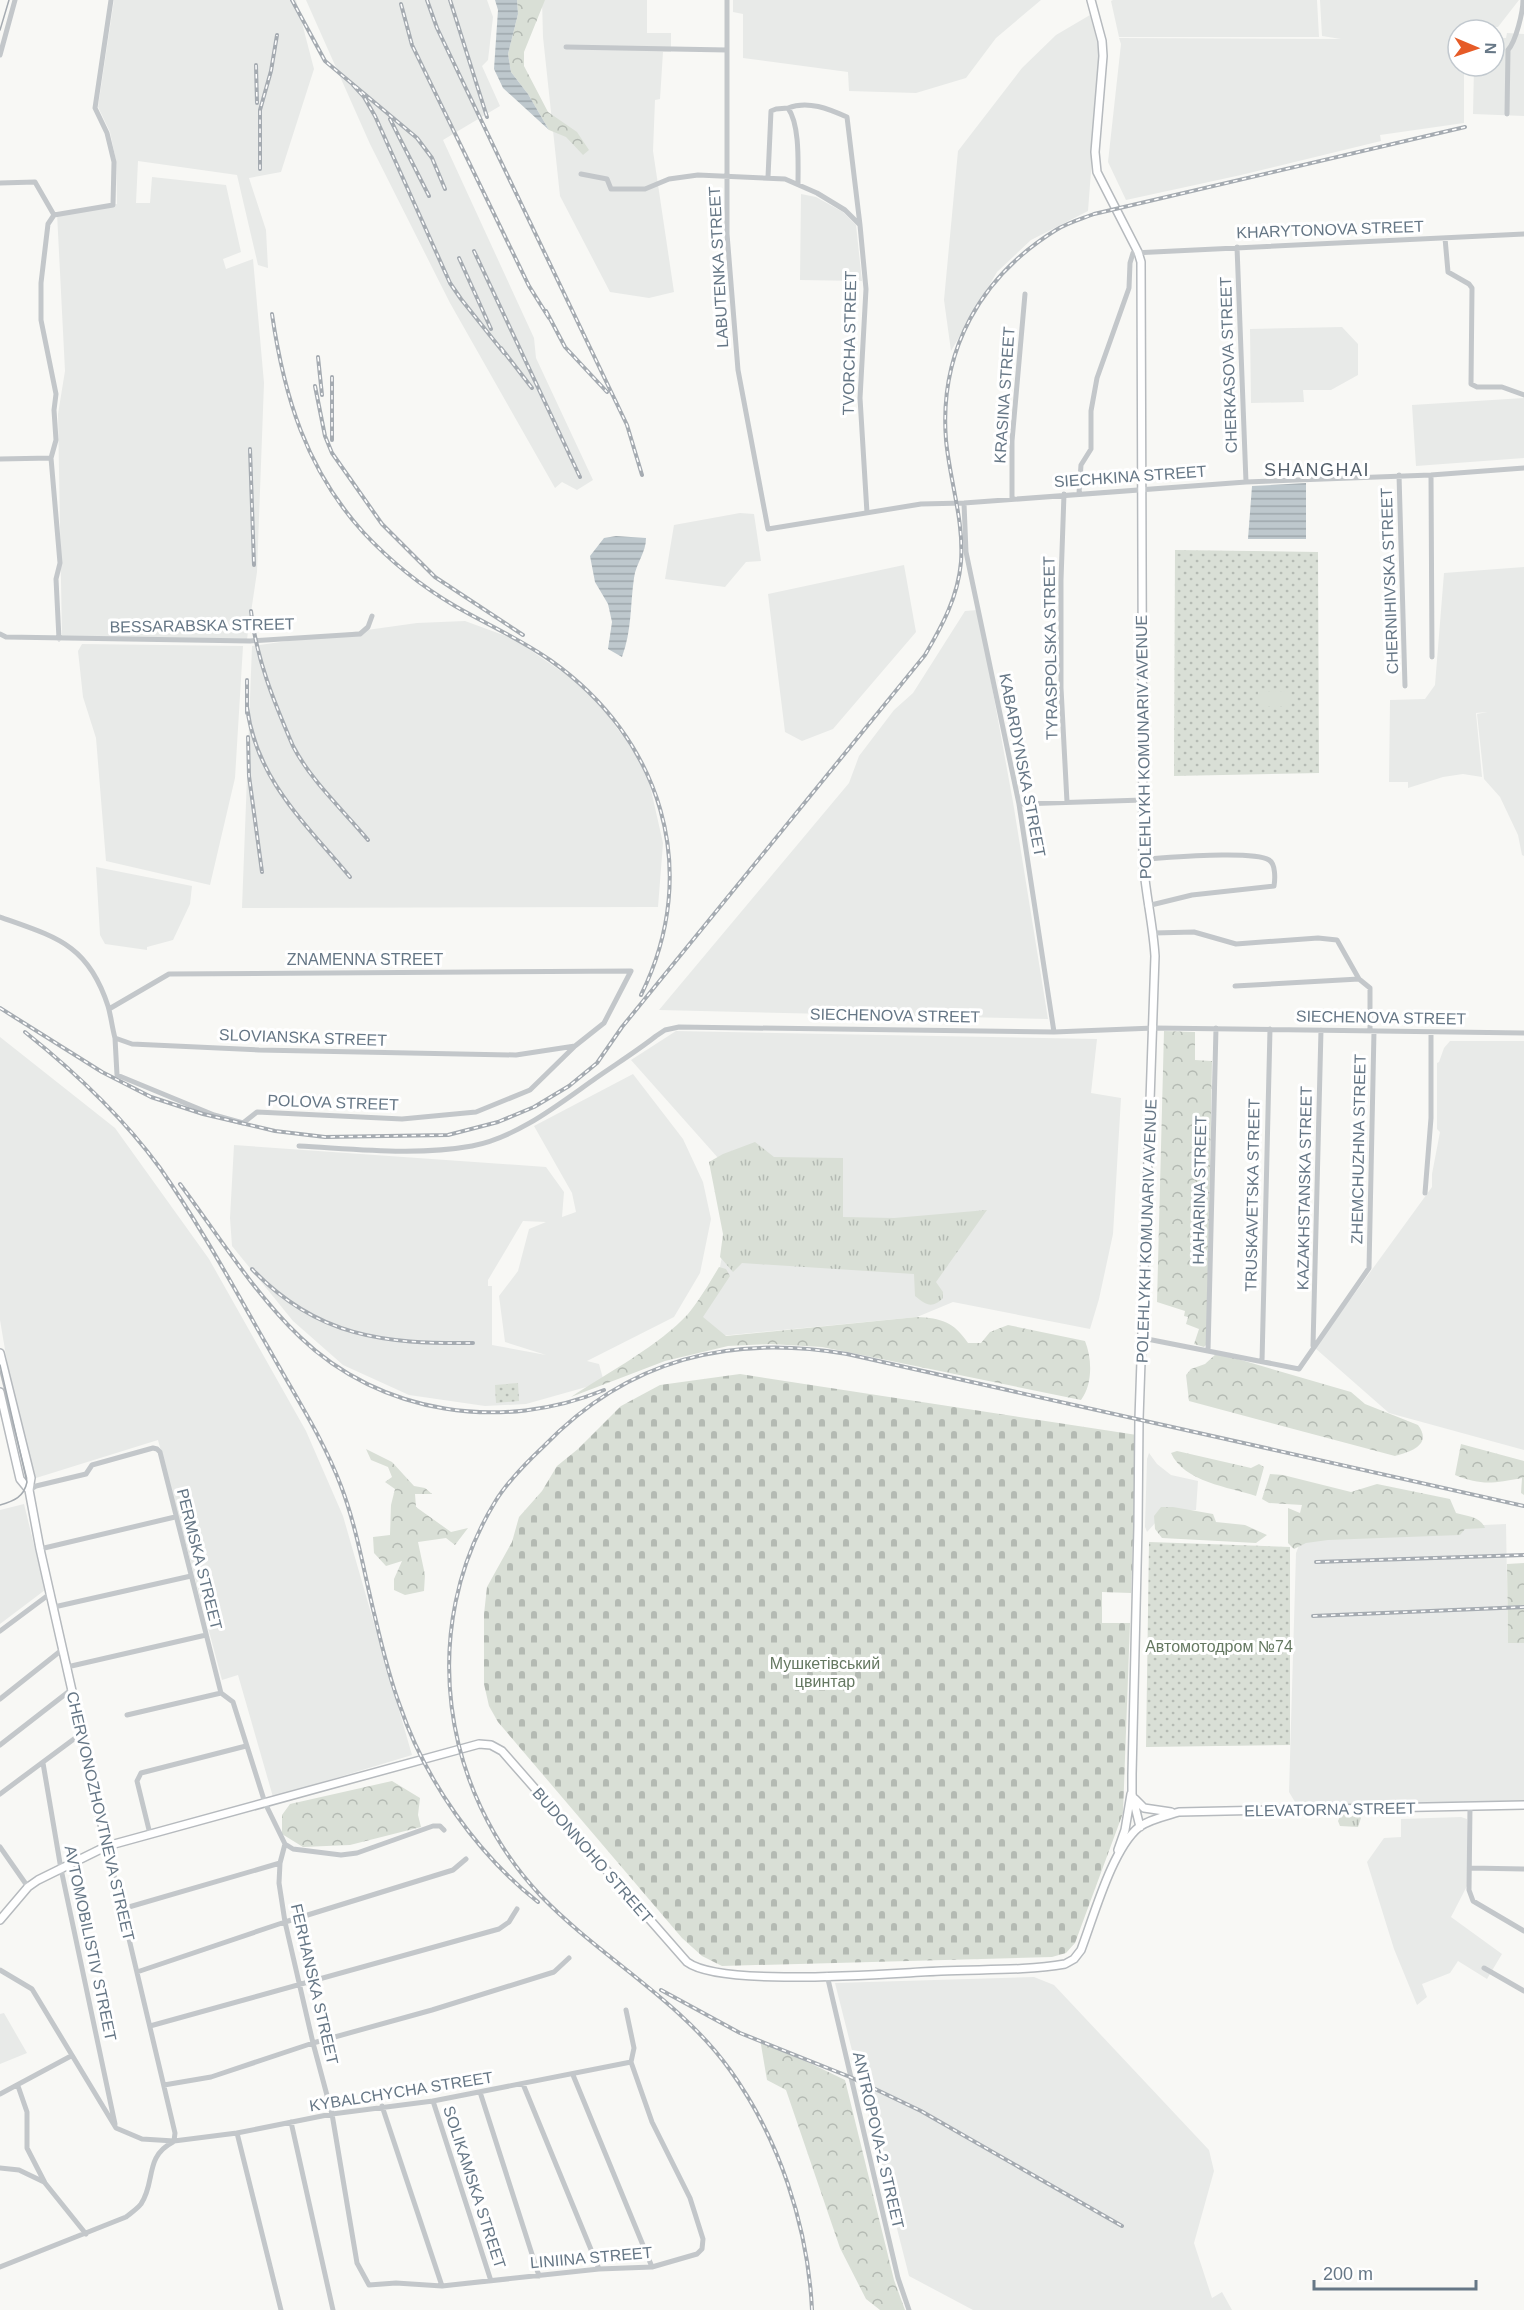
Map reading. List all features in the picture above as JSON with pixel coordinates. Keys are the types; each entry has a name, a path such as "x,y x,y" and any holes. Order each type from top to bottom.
{"main road":[{"name":"POLEHLYKH KOMUNARIV AVENUE","path":"1092,0 1102,48 1095,152 1097,172 1141,262 1143,859 1147,906 1154,933 1154,1028 1142,1338 1131,1788 1140,1827"},
{"name":"CHERVONOZHOVTNEVA STREET","path":"0,1353 31,1478 29,1490 40,1549 107,1846"},
{"name":"CHERVONOZHOVTNEVA STREET","path":"0,1392 20,1479 29,1490"},
{"name":"BUDONNOHO STREET","path":"0,1920 28,1887 107,1846 479,1744 491,1745 502,1751 693,1966 707,1971 752,1976 827,1975 1065,1964 1074,1959 1081,1950 1115,1859 1140,1827"},
{"path":"1131,1788 1136,1800 1144,1808 1179,1812"},
{"path":"1115,1859 1125,1830 1131,1788"},
{"name":"ELEVATORNA STREET","path":"1140,1827 1179,1812 1524,1805"}],"street":[{"path":"0,55 15,0"},
{"path":"59,639 56,579 60,563 51,458 56,440 54,410 56,394 42,320 41,283 48,224 54,215 113,205 114,162 107,133 95,108 111,0"},
{"name":"LABUTENKA STREET","path":"727,0 727,234 738,370 768,529"},
{"path":"1507,114 1508,50 1513,45 1523,9 1523,0"},
{"path":"566,47 728,50"},
{"name":"TVORCHA STREET","path":"788,108 798,104 828,108 847,117 861,225 866,289 860,398 867,513"},
{"path":"768,177 771,111 788,108 793,115 795,130 798,184"},
{"path":"581,174 607,179 611,189 645,189 686,175 785,179 845,210 861,225"},
{"path":"0,183 35,182 54,215"},
{"name":"KHARYTONOVA STREET","path":"1138,252 1524,234"},
{"path":"1445,238 1449,272 1472,288 1471,384 1477,387 1502,387 1524,395"},
{"name":"CHERKASOVA STREET","path":"1237,246 1246,482"},
{"path":"1079,493 1081,465 1091,449 1091,411 1097,378 1127,294 1130,263 1134,253 1138,252"},
{"name":"KRASINA STREET","path":"1012,498 1012,441 1024,294"},
{"path":"0,459 51,458"},
{"name":"SIECHKINA STREET","path":"768,529 921,504 964,503 1246,482 1431,475 1524,468"},
{"name":"CHERNIHIVSKA STREET","path":"1399,475 1406,686"},
{"path":"1431,475 1432,657"},
{"name":"TYRASPOLSKA STREET","path":"1064,494 1061,688 1067,802"},
{"name":"KABARDYNSKA STREET","path":"964,503 966,552 1019,804 1054,1032"},
{"name":"BESSARABSKA STREET","path":"0,634 6,637 59,639 249,641 360,634 368,627 372,616"},
{"path":"1019,804 1143,800"},
{"path":"1143,859 1230,855 1266,859 1273,866 1274,886 1192,895 1147,906"},
{"path":"0,917 55,937 76,951 92,969 109,1009 115,1038"},
{"path":"1154,933 1194,932 1236,944 1318,938 1337,940 1359,979 1235,986"},
{"name":"ZNAMENNA STREET","path":"109,1009 169,974 631,971"},
{"name":"SLOVIANSKA STREET","path":"115,1038 132,1044 248,1049 516,1055 575,1046 604,1023 631,971"},
{"name":"ZHEMCHUZHNA STREET","path":"1313,1346 1369,1268 1372,1030 1370,988 1359,979"},
{"name":"SIECHENOVA STREET","path":"299,1146 390,1150 442,1149 474,1145 497,1138 546,1112 665,1030 679,1027 1054,1032 1216,1028 1524,1033"},
{"name":"HAHARINA STREET","path":"1208,1351 1216,1028"},
{"name":"TRUSKAVETSKA STREET","path":"1262,1362 1270,1029"},
{"name":"KAZAKHSTANSKA STREET","path":"1313,1346 1321,1030"},
{"path":"1425,1193 1431,1118 1431,1032"},
{"name":"POLOVA STREET","path":"115,1038 117,1075 214,1115 243,1123 257,1112 402,1119 476,1112 530,1090 575,1046"},
{"path":"1142,1338 1299,1370 1313,1346"},
{"name":"PERMSKA STREET","path":"29,1490 36,1485 86,1474 92,1465 153,1448 157,1449 221,1693 233,1702 265,1803"},
{"path":"40,1549 175,1517"},
{"path":"54,1607 191,1576"},
{"path":"0,1631 51,1593"},
{"path":"67,1667 206,1635"},
{"path":"0,1699 63,1649"},
{"path":"0,1745 72,1689"},
{"path":"127,1715 221,1693"},
{"path":"0,1794 82,1733"},
{"path":"150,1834 138,1781 141,1773 246,1746"},
{"name":"AVTOMOBILISTIV STREET","path":"43,1763 61,1869 116,2128"},
{"path":"265,1803 285,1845 293,1850 340,1855 357,1853 434,1826 440,1826 444,1830"},
{"path":"1470,1806 1469,1890 1473,1900 1524,1931"},
{"name":"FERHANSKA STREET","path":"285,1845 280,1863 279,1882 285,1922 332,2114 357,2263 369,2285"},
{"name":"CHERVONOZHOVTNEVA STREET","path":"107,1846 175,2133 174,2141"},
{"path":"0,1847 28,1887"},
{"path":"137,1972 285,1922 453,1870 466,1859"},
{"path":"122,1909 280,1863"},
{"path":"1470,1868 1524,1869"},
{"path":"150,2026 499,1929 509,1922 517,1909"},
{"path":"164,2085 210,2077 313,2043 432,2010 554,1972 569,1958"},
{"path":"1484,1968 1524,1990"},
{"path":"0,1970 32,1989 116,2128"},
{"name":"ANTROPOVA-2 STREET","path":"827,1975 895,2265 909,2310"},
{"name":"LINIINA STREET","path":"369,2285 396,2283 442,2286 652,2267 697,2254 702,2248 703,2239 690,2198 652,2122 631,2062 634,2048 626,2010"},
{"path":"0,2094 71,2056"},
{"name":"KYBALCHYCHA STREET","path":"116,2128 142,2139 174,2141 237,2133 332,2114 433,2101 631,2062"},
{"path":"573,2075 652,2267"},
{"path":"523,2084 599,2270"},
{"path":"18,2086 27,2112 27,2148 45,2182 86,2234"},
{"path":"480,2092 539,2276"},
{"name":"SOLIKAMSKA STREET","path":"433,2101 491,2281"},
{"path":"382,2106 442,2286"},
{"path":"291,2122 333,2310"},
{"path":"237,2133 281,2310"},
{"path":"0,2267 126,2217 140,2206 148,2189 152,2165 162,2148 174,2141"},
{"path":"0,2168 19,2170 45,2182"}],"shaded area":[{"path":"114,0 296,0 314,69 281,172 249,178 266,230 268,268 258,265 237,175 138,161 136,203 150,203 152,177 226,185 241,252 223,259 226,269 253,259 264,383 257,572 247,639 62,636 58,414 65,371 57,213 117,204 116,161 110,132 98,107"},
{"path":"306,0 487,0 493,17 488,60 482,66 500,106 443,140 534,338 536,358 593,480 577,490 562,482 555,488 450,303 370,144"},
{"path":"495,0 517,0 518,14 508,54 511,72 528,94 549,130 503,88 494,69 498,10"},
{"path":"542,0 647,0 647,33 671,33 671,52 663,52 660,99 655,100 653,151 674,292 649,298 610,292 560,196 543,37"},
{"path":"733,0 1041,0 996,38 966,78 916,93 849,91 848,72 743,58 743,14 733,12"},
{"path":"1317,0 1319,37 1119,37 1111,1"},
{"path":"1320,0 1519,0 1505,18 1446,18 1446,78 1464,78 1464,123 1380,135 1381,141 1126,200 1108,162 1121,44 1119,38 1341,39 1322,36"},
{"path":"1090,15 1100,53 1088,211 1031,240 997,272 951,351 944,300 958,151 1022,68 1056,35"},
{"path":"1507,33 1524,34 1524,116 1473,114 1474,78 1506,78"},
{"path":"801,194 816,197 843,212 856,225 862,281 800,280"},
{"path":"1342,327 1358,344 1358,375 1331,390 1303,390 1304,402 1251,403 1250,329"},
{"path":"1524,398 1524,458 1416,466 1412,405"},
{"path":"1306,483 1306,539 1248,539 1252,486"},
{"path":"740,513 754,514 761,561 746,562 725,587 665,579 674,525"},
{"path":"616,536 646,538 635,573 629,628 622,657 608,649 612,622 608,604 595,582 590,556 604,538"},
{"path":"904,565 916,632 833,729 802,741 785,732 768,594"},
{"path":"1524,567 1524,856 1518,835 1500,797 1484,779 1477,714 1487,712 1476,713 1482,777 1463,774 1443,777 1408,788 1408,782 1389,782 1390,700 1425,699 1435,685 1444,573"},
{"path":"978,610 1013,802 1048,1019 659,1010 849,783 859,756 894,710 913,693 965,611"},
{"path":"465,621 514,639 590,691 646,768 663,843 658,907 242,908 252,646 417,623"},
{"path":"82,644 243,646 235,778 210,885 106,861 96,738 83,697 78,651"},
{"path":"96,867 192,886 190,904 173,940 147,947 147,950 105,944 100,935"},
{"path":"676,1031 1097,1039 1091,1093 1121,1098 1113,1234 1090,1329 953,1302 917,1317 720,1336 690,1314 720,1267 728,1225 719,1159 631,1060"},
{"path":"0,1037 115,1128 209,1259 306,1431 343,1516 412,1755 273,1797 238,1675 222,1680 158,1440 36,1478 13,1397 0,1320"},
{"path":"1450,1041 1524,1041 1524,1450 1389,1413 1315,1348 1432,1187 1432,1174 1440,1132 1437,1129 1437,1063"},
{"path":"633,1074 683,1139 703,1182 711,1219 700,1273 674,1317 587,1361 599,1364 604,1382 526,1404 485,1406 409,1395 343,1365 293,1321 232,1246 230,1218 234,1145 546,1167 564,1192 562,1217 576,1212 572,1193 534,1126","holes":["523,1221 546,1222 529,1229 518,1271 499,1296 505,1342 546,1355 492,1345 492,1286 488,1286 488,1280"]},
{"path":"1149,1453 1157,1464 1171,1475 1198,1481 1196,1510 1181,1510 1157,1521 1147,1532 1145,1527"},
{"path":"24,1504 45,1590 0,1624 0,1510"},
{"path":"1506,1524 1508,1642 1524,1643 1524,1802 1302,1805 1295,1802 1289,1792 1296,1553 1300,1543 1308,1533"},
{"path":"1461,1817 1467,1819 1468,1884 1451,1917 1502,1954 1487,1979 1458,1961 1450,1973 1422,1984 1427,1997 1417,2005 1394,1949 1367,1862 1384,1838 1401,1837 1401,1819"},
{"path":"1034,1977 1054,1985 1209,2150 1214,2171 1194,2243 1212,2298 1222,2292 1232,2310 973,2310 909,2276 835,1983"},
{"path":"4,2013 27,2053 0,2064 0,2014"}],"green space":[{"path":"517,0 545,0 524,52 524,66 548,112 577,132 589,150 583,155 566,137 549,130 528,94 511,72 508,54 518,14"},
{"path":"1175,550 1318,552 1319,773 1174,776"},
{"path":"1290,691 1291,706 1259,706 1258,692"},
{"path":"1164,1031 1195,1032 1195,1060 1212,1061 1207,1340 1204,1347 1194,1344 1199,1329 1186,1324 1188,1317 1184,1316 1185,1311 1157,1302"},
{"path":"755,1142 774,1157 843,1158 843,1217 894,1218 987,1210 936,1282 943,1292 943,1298 932,1305 922,1302 915,1296 914,1274 742,1263 733,1272 720,1257 723,1234 709,1162"},
{"path":"719,1267 726,1269 730,1276 703,1317 726,1336 917,1317 946,1322 957,1330 968,1343 981,1343 990,1332 1008,1325 1085,1341 1090,1363 1088,1386 1081,1400 822,1347 770,1344 728,1346 665,1361 571,1397 616,1369 677,1325 696,1303"},
{"path":"1217,1353 1351,1392 1365,1404 1418,1425 1423,1438 1421,1443 1413,1450 1395,1456 1189,1401 1186,1375 1191,1369 1205,1364"},
{"name":"Мушкетівський цвинтар","path":"740,1374 1137,1435 1131,1593 1102,1592 1102,1623 1130,1623 1123,1813 1075,1943 1066,1953 1052,1957 722,1966 702,1956 682,1938 498,1722 489,1706 484,1684 484,1614 487,1587 512,1542 519,1517 542,1491 557,1466 578,1449 621,1406 660,1385"},
{"path":"518,1383 519,1401 496,1403 495,1385"},
{"path":"1461,1444 1524,1461 1524,1495 1521,1493 1522,1478 1488,1482 1473,1481 1455,1475"},
{"path":"366,1449 392,1462 414,1486 425,1488 432,1494 415,1494 416,1507 451,1532 468,1528 455,1545 446,1538 418,1542 425,1575 424,1591 405,1595 394,1590 394,1579 402,1561 386,1566 374,1553 373,1537 390,1535 391,1505 395,1489 385,1482 392,1477 388,1467 371,1460"},
{"path":"1177,1451 1251,1468 1259,1464 1264,1467 1256,1496 1196,1477 1177,1463 1171,1453"},
{"path":"1270,1474 1283,1475 1351,1492 1377,1484 1450,1499 1456,1513 1477,1519 1485,1528 1465,1529 1460,1535 1328,1540 1306,1543 1294,1549 1288,1543 1288,1508 1300,1513 1302,1505 1269,1503 1262,1499"},
{"path":"1161,1507 1213,1514 1216,1522 1245,1525 1267,1535 1256,1543 1162,1538 1155,1529 1154,1516"},
{"name":"Автомотодром №74","path":"1149,1542 1290,1547 1290,1745 1146,1747"},
{"path":"1524,1563 1524,1643 1508,1643 1507,1564"},
{"path":"392,1781 420,1798 418,1815 421,1827 350,1845 303,1847 282,1834 282,1815 290,1804"},
{"path":"1341,1814 1358,1814 1361,1818 1358,1827 1340,1826 1338,1821"},
{"path":"760,2039 845,2080 894,2280 905,2310 880,2310 866,2299 840,2248 786,2090 767,2080"}],"tram line":[{"path":"0,30 9,0"},
{"path":"0,1365 27,1482 18,1498 0,1505"}],"railway":[{"path":"292,0 325,61 417,138 432,158 445,189"},
{"path":"427,0 437,28 627,425 642,475"},
{"path":"450,0 487,117"},
{"path":"401,4 412,45 529,286 549,318"},
{"path":"260,169 260,110 271,71 277,35"},
{"path":"256,65 257,103"},
{"path":"353,85 364,97 375,116 450,283 504,353"},
{"path":"390,119 429,196"},
{"path":"0,1008 102,1072 151,1097 203,1114 275,1131 325,1137 448,1135 498,1122 534,1107 569,1086 597,1063 622,1027 925,655 937,633 953,599 961,562 959,516 946,440 946,407 950,376 958,347 970,319 986,294 1006,270 1029,249 1056,230 1094,214 1465,127"},
{"path":"474,251 580,477"},
{"path":"459,258 491,329"},
{"path":"546,311 565,347 607,392"},
{"path":"272,314 283,374 301,430 312,457 343,508 373,543 418,581 455,606 539,652 588,692 620,728 644,767 660,810 669,855 669,901 659,948 641,995"},
{"path":"501,348 532,388"},
{"path":"318,357 322,395"},
{"path":"332,377 332,440"},
{"path":"315,386 325,436 332,453 382,524 435,577 523,635"},
{"path":"250,449 254,565"},
{"path":"251,611 261,663 293,746 318,783 368,840"},
{"path":"247,680 247,713"},
{"path":"247,707 252,733 272,778 285,799 350,877"},
{"path":"248,737 249,776 262,872"},
{"path":"25,1032 80,1079 130,1130 160,1168 216,1257 308,1416 334,1468 352,1518 392,1684 424,1761 439,1788 474,1838 494,1862 538,1902"},
{"path":"180,1184 252,1283 283,1320 332,1363 367,1384 405,1399 444,1409 485,1412 525,1410 565,1403 604,1390"},
{"path":"252,1269 277,1292 301,1309 327,1323 381,1338 473,1343"},
{"path":"812,2310 804,2247 788,2184 763,2124 747,2096 710,2045 687,2022 541,1896 507,1854 481,1807 462,1758 452,1706 449,1654 456,1602 471,1551 495,1502 518,1472 576,1416 610,1392 646,1373 683,1360 722,1351 762,1348 804,1349 847,1354 1524,1506"},
{"path":"1316,1562 1524,1555"},
{"path":"1313,1616 1524,1607"},
{"path":"661,1990 740,2033 850,2077 921,2111 1122,2226"}],"district":[{"name":"SHANGHAI","path":"1317,470"}]}
